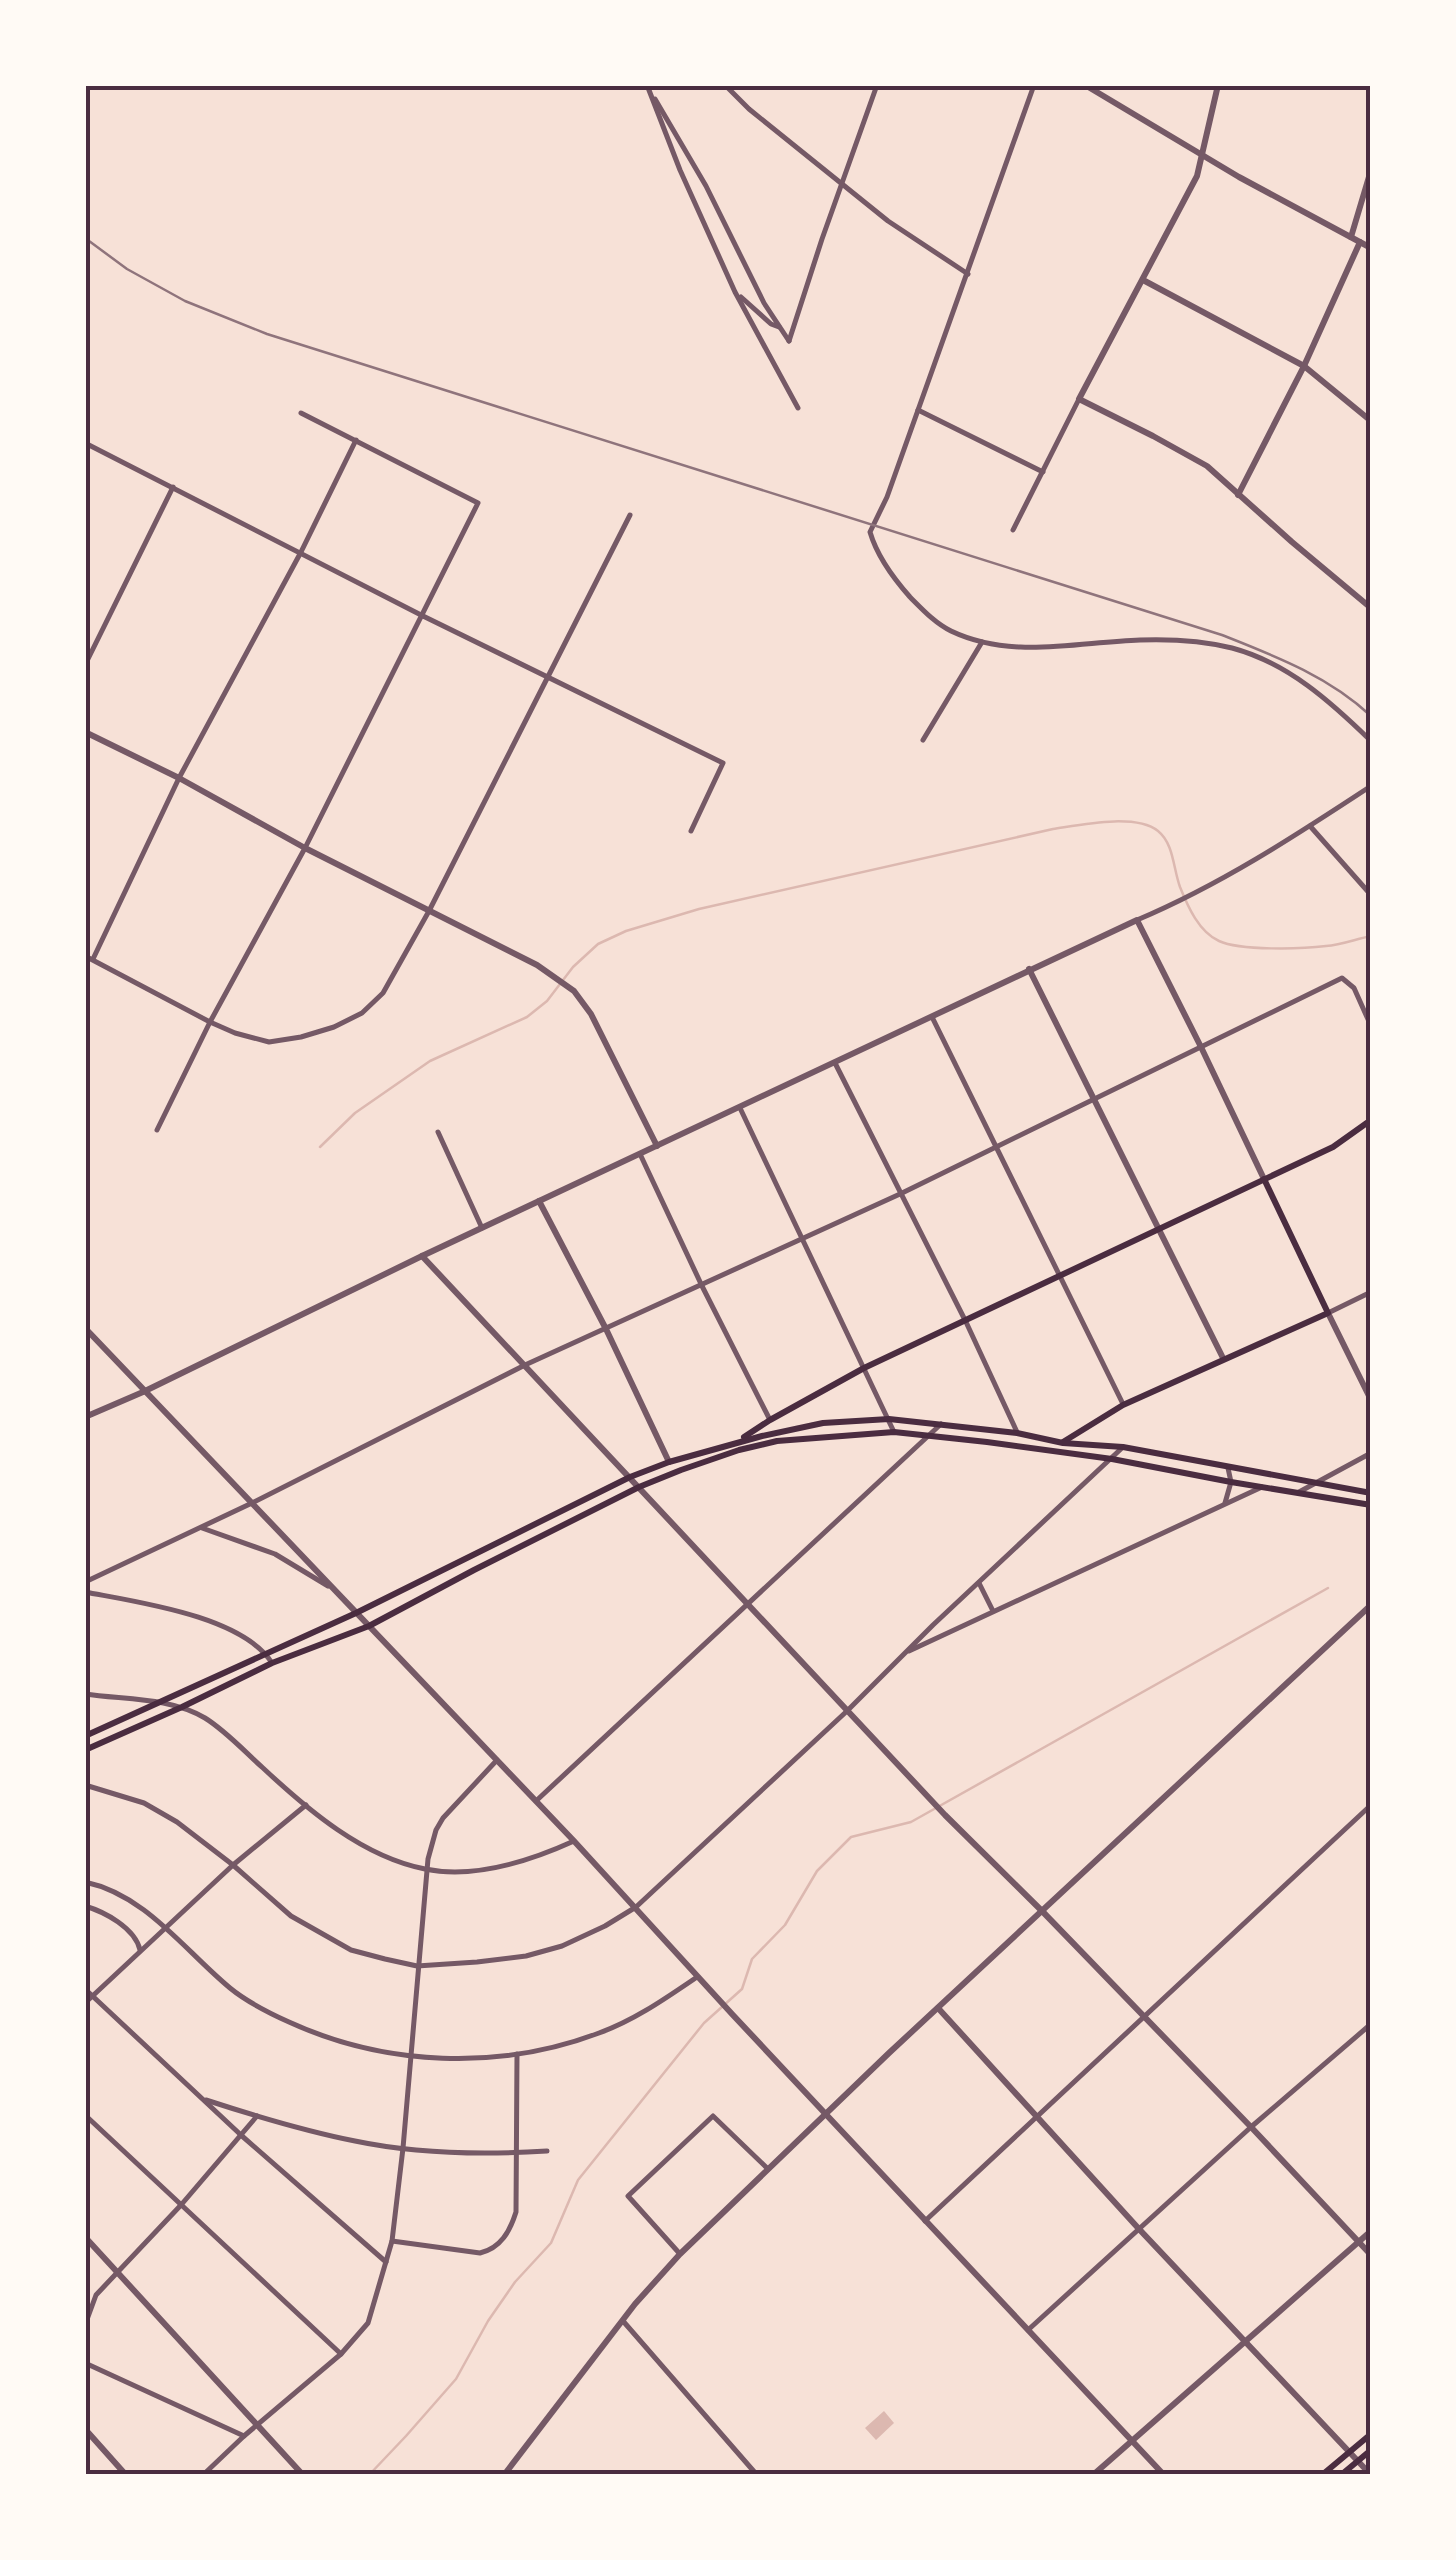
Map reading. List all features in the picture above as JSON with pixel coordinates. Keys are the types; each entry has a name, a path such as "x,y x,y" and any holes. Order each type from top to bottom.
{"main road":[{"path":"740,1441 864,1368 1333,1147 1371,1120"},
{"path":"1050,1450 1123,1405 1328,1312 1264,1179"},
{"path":"85,1736 356,1612 630,1477 740,1441 823,1424 889,1419 1017,1433 1062,1442 1123,1447 1371,1493"},
{"path":"85,1750 272,1663 369,1626 640,1488 739,1450 777,1441 894,1432 1112,1459 1371,1504"},
{"path":"1322,2475 1371,2434"},
{"path":"1341,2475 1371,2450"}],"street":[{"path":"647,85 734,292 798,408"},
{"path":"647,85 698,172 751,279 789,341 877,85"},
{"path":"725,85 749,109 888,221 968,274"},
{"path":"1034,85 887,498 870,532 877,551 926,614 950,630 1008,648 1139,640 1232,648 1307,684 1371,741"},
{"path":"1085,85 1202,156 1371,248"},
{"path":"1013,530 1192,188 1218,85"},
{"path":"1350,237 1371,170"},
{"path":"1238,495 1304,366 1360,242"},
{"path":"1143,280 1304,366 1371,421"},
{"path":"734,292 779,328"},
{"path":"1079,399 1207,466 1370,605"},
{"path":"918,410 1044,472"},
{"path":"157,1130 210,1022 305,848 478,503 301,413"},
{"path":"356,440 89,958 235,1033 269,1042 301,1037 362,1013 383,992 429,911 630,514"},
{"path":"85,443 423,616 723,763 691,831"},
{"path":"85,664 173,487"},
{"path":"923,740 982,642"},
{"path":"85,732 536,965 574,991 590,1014 658,1146"},
{"path":"85,1418 1029,969 1176,904 1252,863 1371,786"},
{"path":"1310,826 1371,895"},
{"path":"1136,920 1264,1179"},
{"path":"1029,969 1223,1358"},
{"path":"85,1582 252,1503 525,1365 900,1194 1342,978 1354,988 1371,1026"},
{"path":"932,1016 1123,1405"},
{"path":"834,1063 966,1322 1017,1433"},
{"path":"740,1108 894,1432"},
{"path":"438,1132 482,1228"},
{"path":"640,1154 770,1420"},
{"path":"539,1200 669,1462"},
{"path":"422,1256 847,1712 1252,2126 1371,2255"},
{"path":"1371,1292 1328,1312 1371,1400"},
{"path":"85,1328 574,1841 1164,2475"},
{"path":"536,1801 941,1424"},
{"path":"85,1784 144,1803 177,1822 266,1896 351,1950 417,1966 526,1956 562,1946 636,1907 847,1712 932,1625 1123,1447"},
{"path":"1299,1492 1371,1453"},
{"path":"1225,1503 1231,1482 1228,1468"},
{"path":"906,1652 1264,1486"},
{"path":"199,1527 274,1554 331,1588"},
{"path":"980,1583 993,1611"},
{"path":"85,1592 214,1622 265,1652 272,1663"},
{"path":"504,2475 623,2320 680,2254 1371,1605"},
{"path":"932,1625 949,1632"},
{"path":"85,1694 182,1707 207,1720 306,1805 356,1841 426,1870 492,1868 520,1862 574,1841"},
{"path":"203,2475 341,2354 368,2323 392,2241 426,1870 443,1818 497,1760"},
{"path":"85,2002 233,1865 306,1805"},
{"path":"926,2220 1371,1805"},
{"path":"85,1882 123,1896 165,1928 232,1990 272,2014 356,2047 410,2056 440,2060 548,2048 599,2033 646,2011 698,1977"},
{"path":"85,1906 108,1914 138,1941 140,1950"},
{"path":"85,1990 242,2136 386,2262"},
{"path":"938,2008 1138,2229 1370,2475"},
{"path":"1028,2330 1252,2126 1368,2027 1371,2036"},
{"path":"392,2241 480,2253 493,2249 507,2234 516,2212 517,2054"},
{"path":"205,2099 355,2142 450,2152 547,2150"},
{"path":"85,2115 341,2354"},
{"path":"85,2326 96,2296 257,2116"},
{"path":"680,2254 628,2196 714,2116 768,2169"},
{"path":"1093,2475 1371,2232"},
{"path":"85,2237 303,2475"},
{"path":"623,2320 757,2475"},
{"path":"85,2363 244,2436"},
{"path":"85,2428 126,2475"}],"shaded area":[{"path":"884,2411 894,2423 876,2440 865,2428"}],"waterway":[{"path":"320,1147 355,1113 430,1061 527,1017 547,1001 573,967 598,944 626,931 699,909 1053,829 1122,821 1158,831 1170,849 1191,911 1206,932 1219,941 1256,948 1302,948 1371,936"},
{"path":"369,2475 456,2379 515,2282 551,2243 578,2180 704,2023 742,1989 752,1959 785,1925 817,1871 851,1837 911,1822 1328,1588"}],"railway":[{"path":"85,238 127,269 185,301 267,334 1222,635 1319,678 1371,716"}]}
